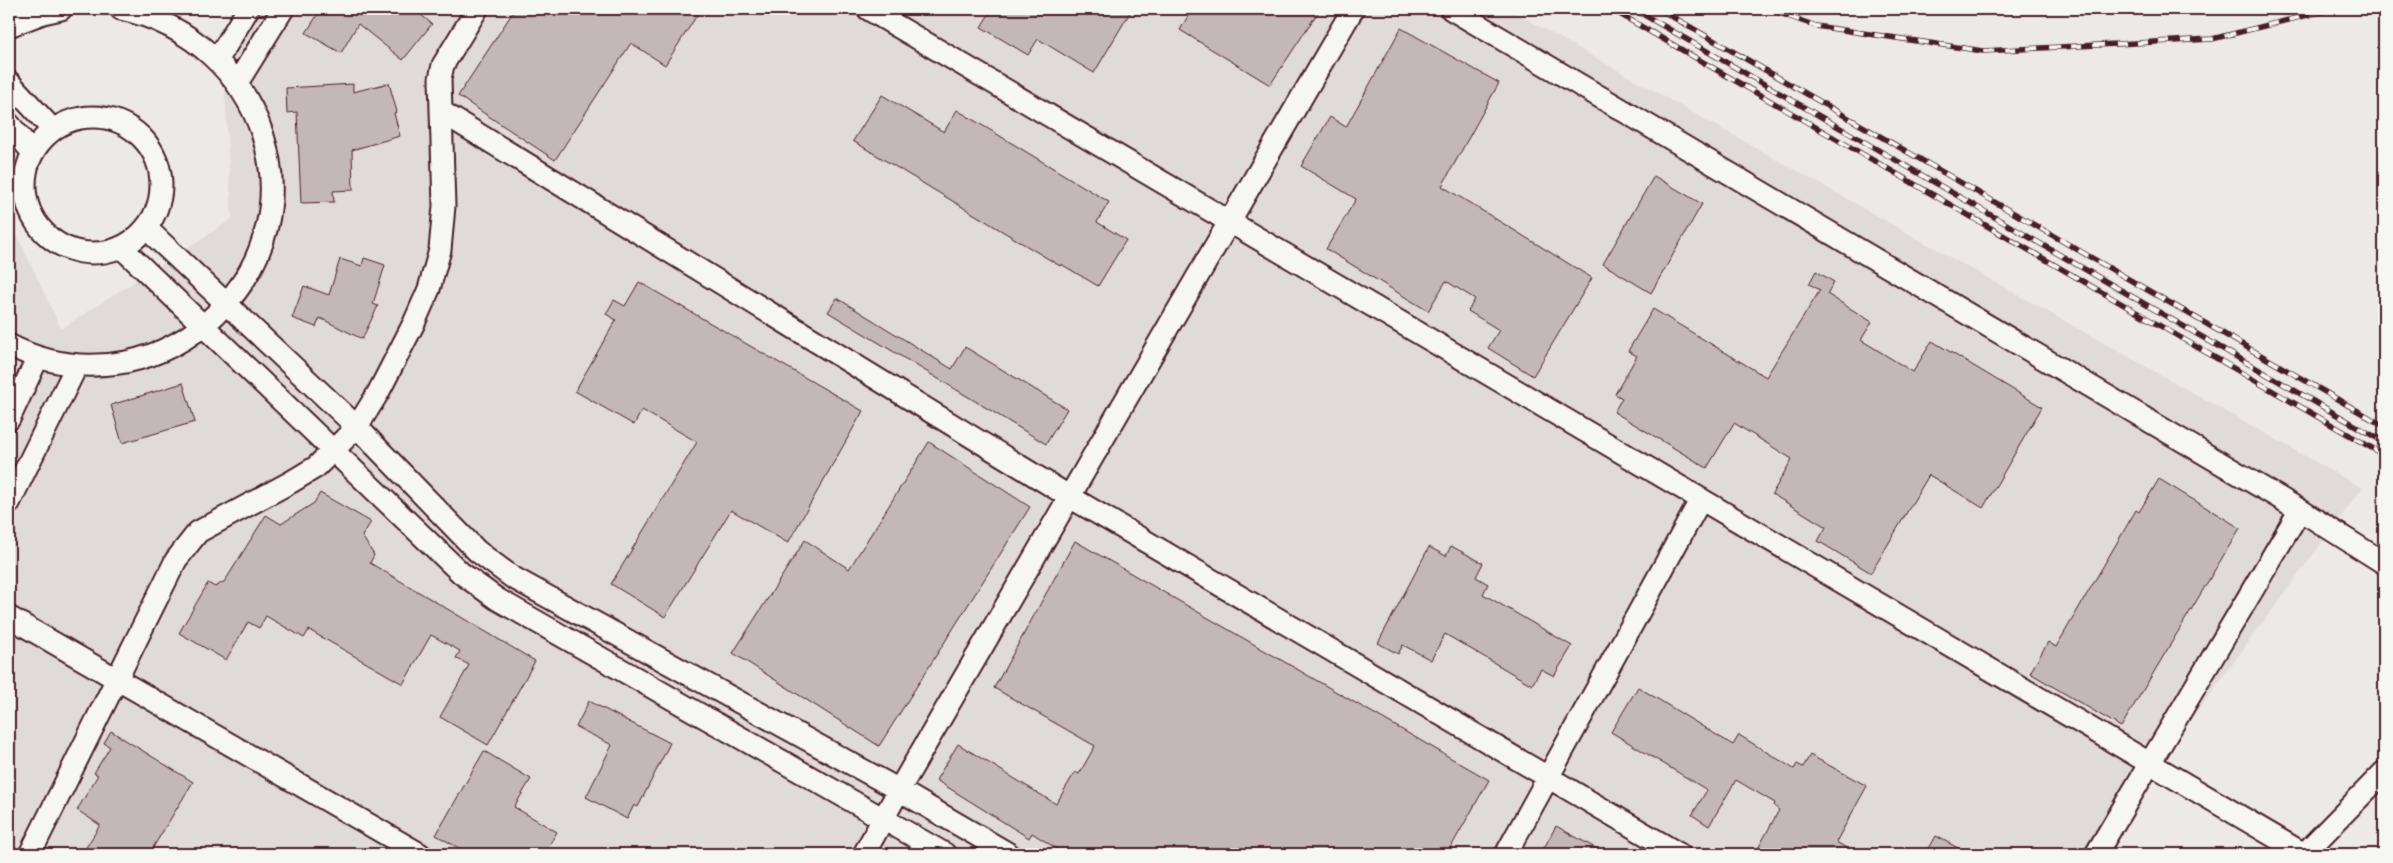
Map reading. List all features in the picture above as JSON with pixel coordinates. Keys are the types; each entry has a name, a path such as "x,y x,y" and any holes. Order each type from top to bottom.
{"lane":[{"path":"9,26 43,13 62,9"},
{"path":"9,344 38,357 77,365 115,364 152,355 186,338 202,327 227,304 239,288 257,253 268,215 270,195 268,156 263,136 248,99 238,83 218,59 188,35 155,18 120,9"},
{"path":"218,59 248,9"},
{"path":"238,83 283,9"},
{"path":"30,854 176,560 198,532 292,482 316,467 333,452 357,427 378,393 411,331 440,250 444,206 440,79 443,65 478,9"},
{"path":"868,9 2304,854 2384,772"},
{"path":"864,854 885,819 899,790 1354,9"},
{"path":"1452,9 2300,510 2384,563"},
{"path":"9,82 53,130"},
{"path":"442,112 1070,496 1679,854"},
{"path":"99,117 109,118 127,125 142,138 154,154 160,172 161,192 156,211 146,228 135,239 121,247 98,253 74,250 52,240 36,222 27,200 26,176 33,153 53,130 70,121 99,117"},
{"path":"9,124 33,153"},
{"path":"146,228 357,427 477,551 512,576 899,790 1009,854"},
{"path":"121,247 202,327 461,573 497,599 945,854"},
{"path":"9,419 38,357"},
{"path":"9,503 77,365"},
{"path":"1506,854 1701,499"},
{"path":"2096,854 2300,510"},
{"path":"9,617 420,854"}],"shaded area":[{"path":"262,9 1508,9 2362,488 2092,854 9,854 9,218 61,329 232,219 224,73"}],"building":[{"path":"321,9 414,9 432,24 403,60 358,24 341,53 306,33"},
{"path":"515,9 701,9 665,65 631,43 555,160 458,96"},
{"path":"992,9 1132,9 1094,73 1038,39 1028,55 981,27"},
{"path":"1192,9 1320,9 1270,85 1180,30"},
{"path":"1401,28 1499,83 1442,186 1592,278 1533,376 1488,348 1499,330 1468,311 1475,299 1446,281 1428,311 1326,249 1356,199 1301,166 1330,117 1346,127"},
{"path":"389,83 397,112 394,113 400,136 352,150 353,190 333,191 334,202 301,203 297,112 287,113 286,88 353,84 353,92"},
{"path":"882,95 944,132 957,110 1109,202 1097,222 1126,240 1098,286 1061,264 1060,266 853,141"},
{"path":"1654,176 1702,204 1651,293 1603,264"},
{"path":"364,258 385,265 373,304 378,306 362,339 320,318 316,327 292,318 304,286 329,295 340,259 362,266"},
{"path":"1816,271 1834,282 1827,294 1872,322 1861,340 1913,372 1932,341 2042,407 1983,508 1929,475 1871,573 1818,541 1826,527 1772,494 1792,459 1734,423 1707,468 1614,412 1622,398 1615,394 1637,356 1628,351 1653,309 1766,377 1820,290 1809,284"},
{"path":"639,282 863,411 788,543 731,510 665,617 611,584 697,442 642,410 634,425 575,391 616,320 606,314 614,300 625,306"},
{"path":"837,298 952,369 965,347 1067,409 1046,444 828,312"},
{"path":"183,383 195,422 122,443 111,405"},
{"path":"929,442 1030,507 879,746 733,653 805,540 849,569"},
{"path":"2159,479 2240,528 2121,727 2030,673 2048,642 2056,647 2136,510 2139,512"},
{"path":"320,493 371,522 362,536 374,555 370,563 535,661 488,745 440,717 469,665 456,658 460,651 431,635 403,684 309,630 304,638 266,616 259,628 248,622 226,660 179,633 208,583 215,587 225,581 266,515 281,524 314,503"},
{"path":"1075,541 1489,780 1447,854 1136,854 1127,849 1123,854 1065,854 1032,833 1029,838 936,780 958,744 1056,804 1075,772 1079,774 1095,746 994,688"},
{"path":"1451,546 1483,563 1476,577 1488,584 1483,594 1572,646 1554,676 1541,669 1532,685 1445,634 1431,660 1403,645 1398,654 1378,643 1429,547 1446,556"},
{"path":"1638,687 1733,745 1739,735 1794,769 1797,764 1803,767 1810,755 1867,786 1836,842 1857,854 1755,854 1779,810 1774,806 1775,803 1736,780 1709,826 1692,815 1707,790 1611,732"},
{"path":"589,701 670,743 638,807 634,805 627,819 586,797 612,745 576,727"},
{"path":"111,731 193,782 149,854 82,854 100,825 77,810 98,775 94,773 110,747 104,743"},
{"path":"484,751 531,779 514,807 557,832 544,854 469,854 436,835"},
{"path":"1556,826 1606,854 1555,854 1544,848"},
{"path":"1936,836 1969,854 1926,854"}],"railway":[{"path":"1611,9 2384,455"},
{"path":"1634,9 2384,442"},
{"path":"1659,9 2384,426"},
{"path":"1768,9 1816,26 1983,51 2212,39 2332,9"}]}
